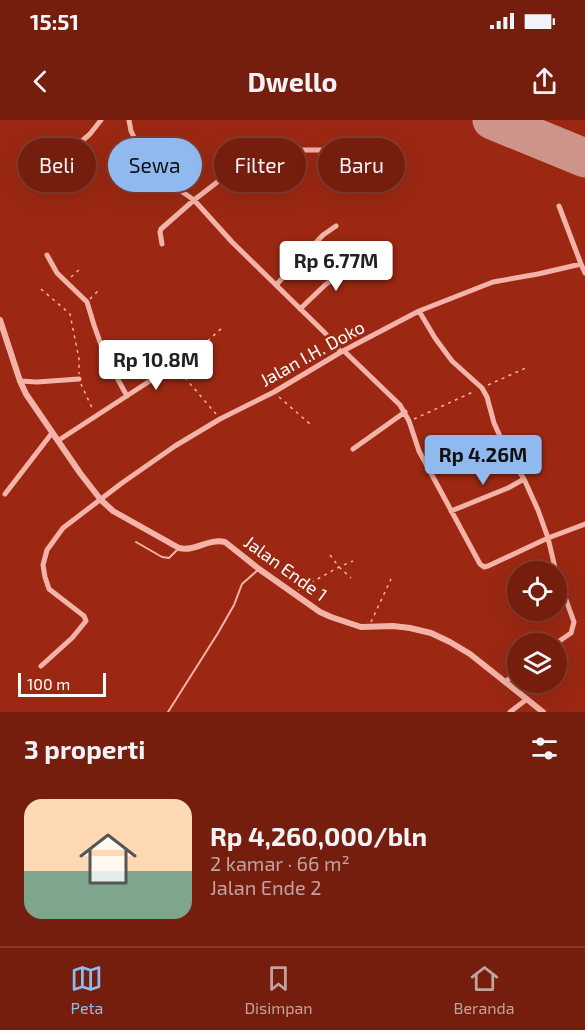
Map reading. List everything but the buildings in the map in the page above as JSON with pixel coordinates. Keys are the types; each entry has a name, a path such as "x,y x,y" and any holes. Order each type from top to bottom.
{"street":[{"path":"85,138 101,120"},
{"path":"129,120 131,131 146,163 155,173 194,200 232,242 400,405 409,421 419,451 480,564 484,567 488,566 548,538 585,524"},
{"path":"162,244 161,229 233,170 259,160 304,150 318,151"},
{"path":"559,206 585,273"},
{"path":"276,285 323,235 336,226"},
{"path":"47,255 57,273 87,302 105,357 127,396"},
{"path":"300,309 325,285 359,260"},
{"name":"Jalan I.H. Doko","path":"41,666 87,621 84,616 49,589 45,577 43,565 47,550 63,528 176,446 220,419 274,392 419,311 494,282 581,264"},
{"path":"419,311 452,361 482,388 487,397 494,423 538,510 553,561"},
{"path":"0,320 26,394 52,434 59,440 101,500 113,511 179,548"},
{"path":"59,440 159,375 176,367"},
{"path":"20,381 79,379"},
{"path":"353,449 405,412"},
{"path":"5,494 52,434"},
{"path":"450,512 524,479"},
{"name":"Jalan Ende 1","path":"179,548 185,550 218,540 225,542 259,569 320,612 331,617 362,627 393,626 431,633 470,654 543,712"},
{"path":"567,603 574,622 571,633 567,636"},
{"path":"510,712 526,699"}],"lane":[{"path":"136,542 166,558 169,558 179,548"},
{"path":"168,712 224,624 242,584 259,569"}],"path":[{"path":"66,282 81,268"},
{"path":"41,289 70,314 79,359 79,379 95,416"},
{"path":"87,302 98,291"},
{"path":"220,419 176,367 187,360 224,326"},
{"path":"409,421 528,367"},
{"path":"274,392 310,424"},
{"path":"330,555 351,578"},
{"path":"294,593 353,561"},
{"path":"368,627 391,579"}],"runway":[{"path":"492,120 585,158"}]}
